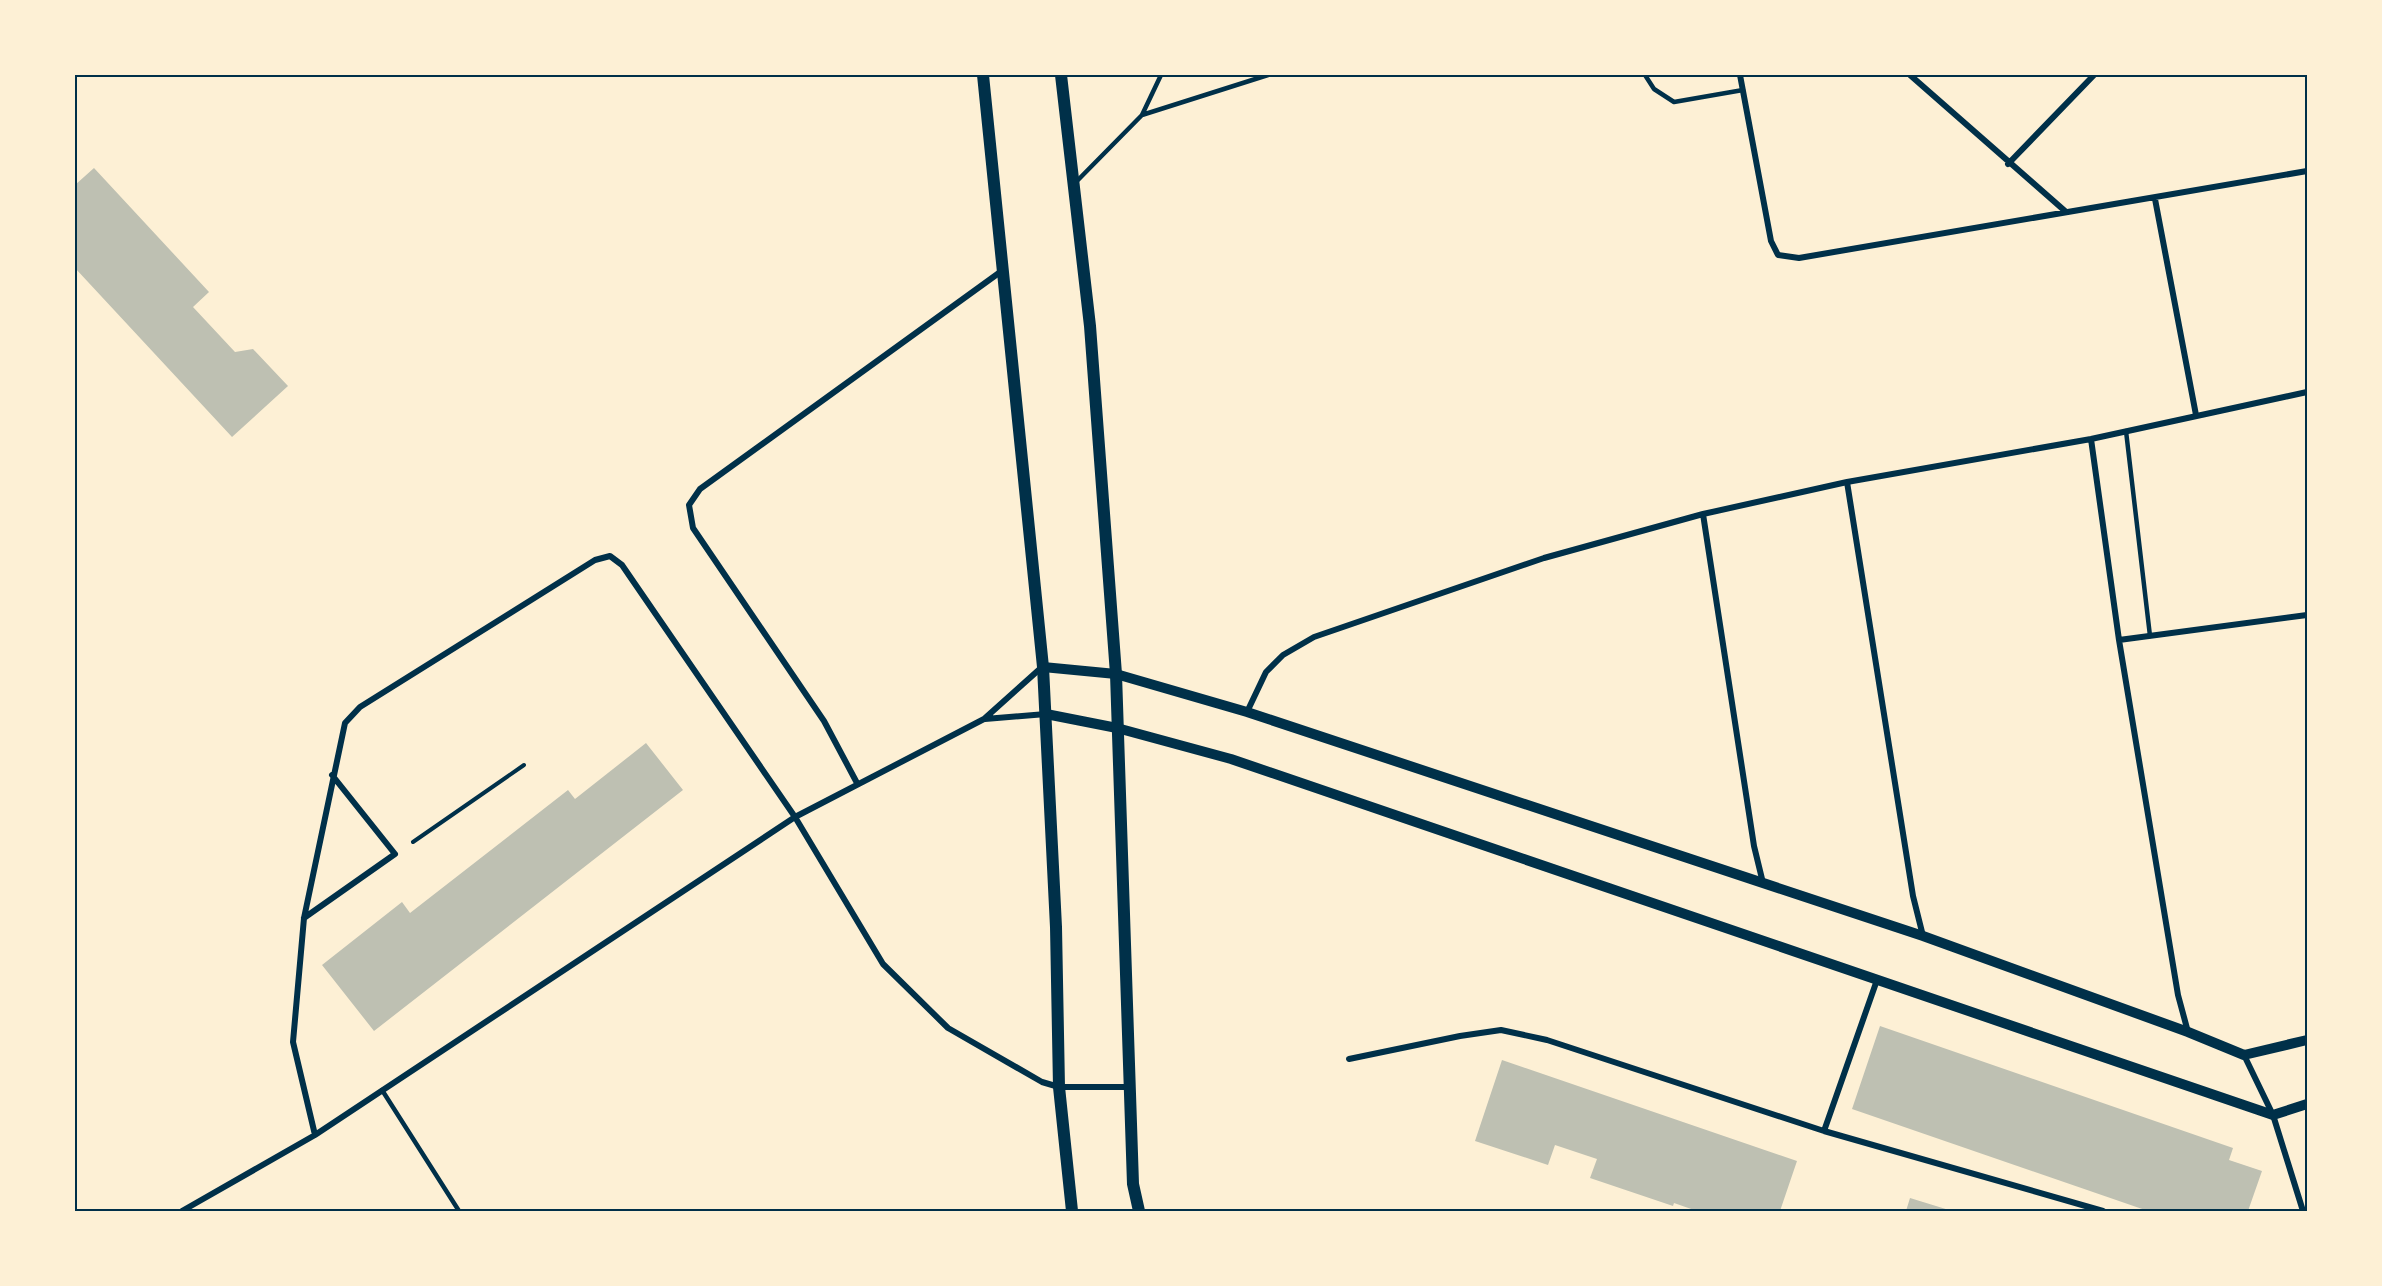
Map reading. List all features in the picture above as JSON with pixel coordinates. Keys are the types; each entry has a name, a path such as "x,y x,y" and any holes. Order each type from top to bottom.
{"main road":[{"path":"983,75 1043,666 1056,927 1059,1087 1072,1211"},
{"path":"1061,75 1090,326 1116,674 1133,1184 1139,1211"}],"street":[{"path":"1740,75 1771,241 1778,255 1799,258 2065,212 2155,199 2307,171"},
{"path":"1910,75 2065,212"},
{"path":"2008,164 2094,75"},
{"path":"2155,199 2196,415"},
{"path":"857,783 824,721 693,528 688,506 700,489 1003,270"},
{"path":"1247,712 1266,672 1283,655 1314,637 1545,558 1703,514 1847,482 2091,439 2307,392"},
{"path":"2091,439 2119,640 2176,983 2188,1032"},
{"path":"1847,482 1912,897 1923,936"},
{"path":"1703,514 1754,846 1763,883"},
{"path":"315,1135 293,1042 304,918 332,775 345,723 360,707 595,560 610,556 622,565 795,818 883,964 948,1028 1042,1082 1059,1087 1129,1087"},
{"path":"2119,640 2307,615"},
{"path":"182,1211 315,1135 795,818 857,783 984,719 1043,666 1116,674 1247,712 1923,936 2188,1032 2244,1056 2307,1040"},
{"path":"984,719 1046,714 1117,729 1231,759 2273,1115 2307,1104"},
{"path":"304,918 395,854 332,775"},
{"path":"1824,1131 1877,980"},
{"path":"1349,1059 1501,1030 1546,1040 1824,1131 2103,1211"},
{"path":"2244,1056 2273,1115 2303,1211"}],"lane":[{"path":"1073,185 1142,115 1161,75"},
{"path":"1142,115 1268,75"},
{"path":"1645,75 1654,89 1674,102 1743,90"},
{"path":"2126,431 2150,636"},
{"path":"382,1090 459,1211"}],"path":[{"path":"395,854 524,765"}],"building":[{"path":"94,168 209,292 193,307 235,352 253,349 288,386 232,437 75,268 75,185"},
{"path":"646,743 683,790 374,1031 322,965 402,902 410,913 568,790 575,799"},
{"path":"1880,1026 2233,1148 2229,1160 2262,1171 2248,1211 2148,1211 1852,1109"},
{"path":"1502,1060 1797,1161 1780,1211 1697,1211 1674,1203 1673,1206 1590,1178 1597,1159 1555,1145 1548,1165 1475,1141"},
{"path":"1910,1198 1949,1210 1949,1211 1906,1211"}]}
